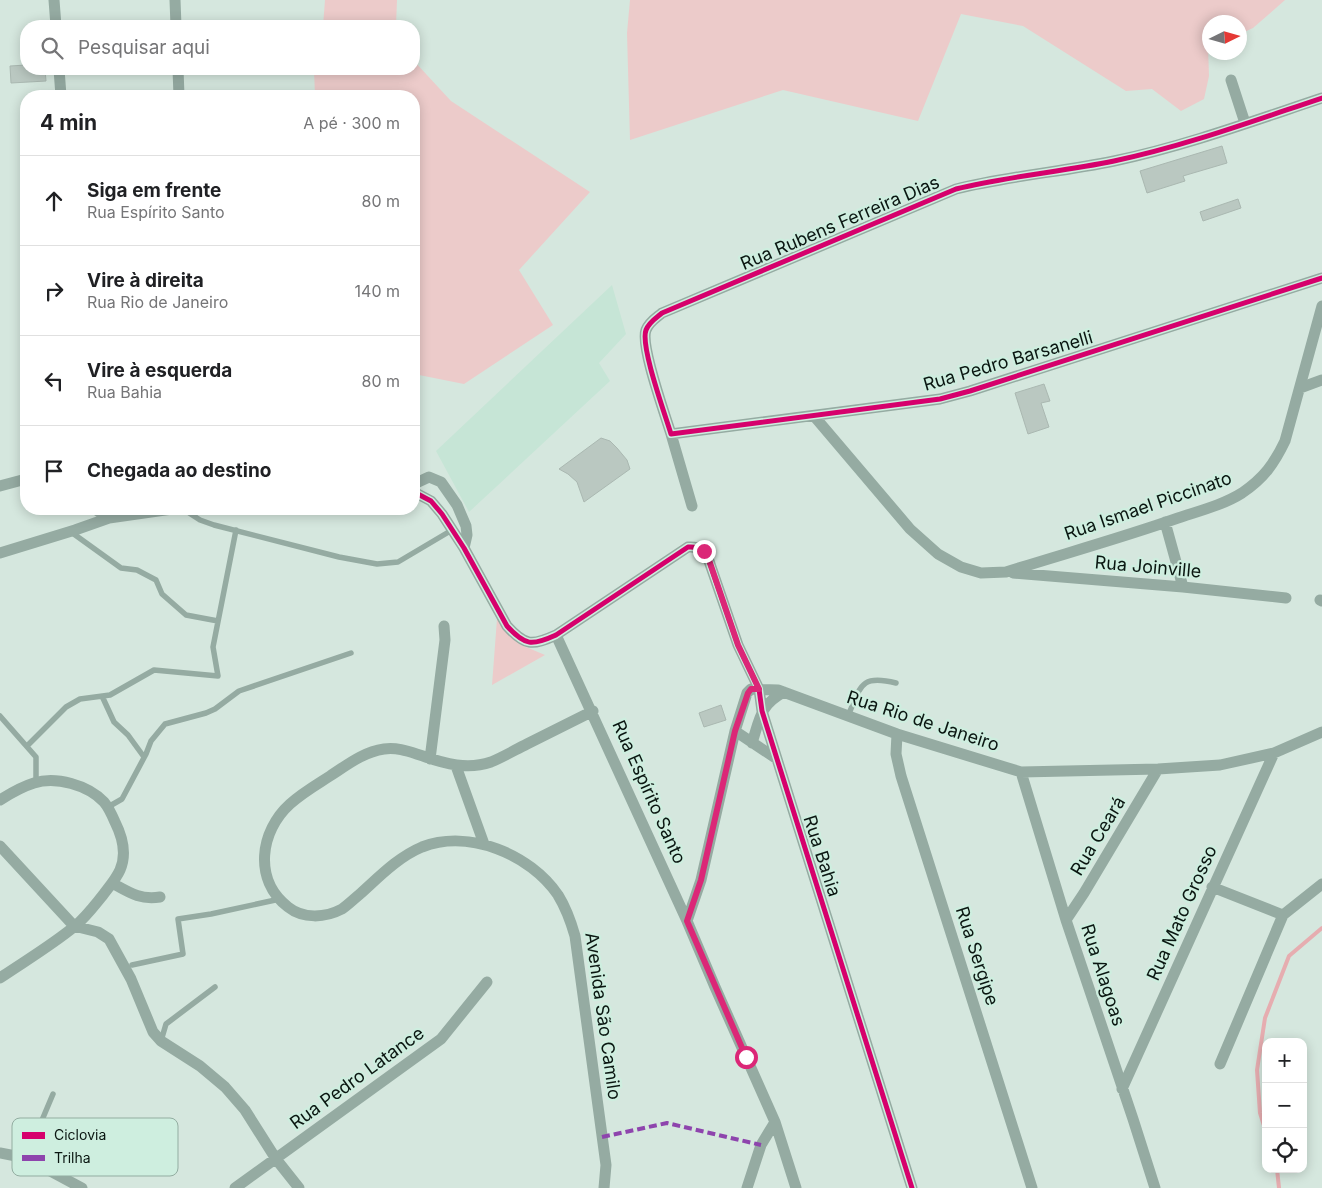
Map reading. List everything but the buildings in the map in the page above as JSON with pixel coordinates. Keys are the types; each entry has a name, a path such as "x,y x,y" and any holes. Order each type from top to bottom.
{"street":[{"path":"54,0 56,20"},
{"path":"175,0 176,20"},
{"path":"59,75 61,90"},
{"path":"178,75 179,90"},
{"path":"1231,80 1245,123"},
{"name":"Rua Rubens Ferreira Dias","path":"670,434 646,346 646,330 652,320 662,313 956,190 983,182 1112,161 1159,150 1322,98"},
{"name":"Rua Pedro Barsanelli","path":"670,434 940,399 1322,278"},
{"name":"Rua Ismael Piccinato","path":"814,416 910,529 938,554 961,567 982,572 1006,572 1210,507 1241,494 1260,479 1275,462 1285,441 1322,306"},
{"path":"1300,388 1322,380"},
{"path":"670,434 692,506"},
{"path":"420,481 429,477 441,482 457,505 466,526 467,535 464,548"},
{"path":"0,486 20,481"},
{"path":"420,495 431,501 452,530 508,626 517,637 526,642 534,643 556,634"},
{"path":"104,515 109,518"},
{"path":"0,552 71,532 109,518 130,515"},
{"path":"1165,522 1182,587"},
{"name":"Rua Bahia","path":"556,634 688,547 697,546 704,551 709,560 738,645 759,689 762,711 912,1188"},
{"name":"Rua Joinville","path":"1006,572 1286,598"},
{"path":"430,759 445,640 444,626"},
{"name":"Rua Espírito Santo","path":"556,634 593,711 687,921 774,1122 796,1188"},
{"path":"687,921 701,880 735,731 748,693 751,689 759,689"},
{"name":"Rua Rio de Janeiro","path":"759,689 784,692 897,734 1021,772 1158,769 1220,765 1274,752 1322,732"},
{"path":"752,743 762,711 769,701 784,692"},
{"name":"Avenida São Camilo","path":"593,711 490,762 456,766 400,748 384,749 355,759 289,805 278,818 265,845 266,873 269,885 288,907 306,916 330,914 343,909 394,864 421,848 442,842 484,844 520,860 539,875 557,894 568,915 575,936 606,1165 604,1188"},
{"path":"735,731 777,759"},
{"name":"Rua Sergipe","path":"897,734 896,754 901,776 1032,1188"},
{"name":"Rua Mato Grosso","path":"1122,1089 1274,752"},
{"path":"456,766 484,844"},
{"name":"Rua Ceará","path":"1066,920 1158,769"},
{"name":"Rua Alagoas","path":"1021,772 1066,920 1155,1188"},
{"path":"0,800 15,790 36,782 53,781 71,784 88,790 108,807 120,832 124,854 121,869 88,914 0,978"},
{"path":"0,846 74,926 98,932 109,939 131,978 153,1032 161,1041 200,1066 225,1087 245,1110 276,1159 299,1188"},
{"path":"112,883 132,894 148,899 160,897"},
{"path":"1220,1064 1283,915 1322,884"},
{"path":"1212,887 1283,915"},
{"name":"Rua Pedro Latance","path":"235,1188 441,1039 487,982"},
{"path":"747,1188 761,1145 774,1122"},
{"path":"60,1176 82,1188"}],"lane":[{"path":"192,515 214,525 339,557 377,564 398,562 407,558 452,530"},
{"path":"27,746 66,707 80,699 110,695 154,670 218,676 213,647 236,530"},
{"path":"71,532 121,568 137,570 156,580 162,594 186,615 218,621"},
{"path":"108,807 122,799 151,741 165,724 206,713 239,691 351,653"},
{"path":"848,716 863,684 870,679 896,683"},
{"path":"102,696 114,722 128,735 144,757"},
{"path":"0,716 36,756 36,782"},
{"path":"132,965 183,954 178,918 211,914 280,899"},
{"path":"161,1041 166,1024 215,987"},
{"path":"43,1118 53,1094"}],"shaded area":[{"path":"325,0 397,0 396,20 323,20"},
{"path":"630,0 1285,0 1253,28 1247,31 1247,15 1202,15 1202,60 1208,60 1209,76 1204,99 1181,111 1152,89 1126,91 1023,26 961,14 918,121 783,90 630,140 627,33"},
{"path":"420,67 451,101 590,192 519,270 553,325 464,384 420,375 420,90 315,90 314,75 420,75"},
{"path":"612,285 626,334 599,363 610,381 469,512 436,451"},
{"path":"497,619 519,644 545,655 492,685"}],"waterway":[{"path":"1265,1128 1260,1113 1257,1070 1265,1018 1289,956 1322,928"},
{"path":"1277,1173 1279,1188"}],"marked path":[{"path":"602,1137 667,1123 761,1145"}],"cycle path":[{"path":"1322,98 1219,132 1140,155 956,189 662,313 649,325 645,338 650,365 671,434 940,399 1322,278"},
{"path":"420,495 431,501 442,514 464,548 507,626 524,641 541,641 556,635 688,547 699,548 705,554 738,645 759,689 762,711 912,1188"}],"route":[{"path":"704,551 709,560 738,645 759,689 751,689 748,693 735,731 701,880 687,921 746,1057"}]}
